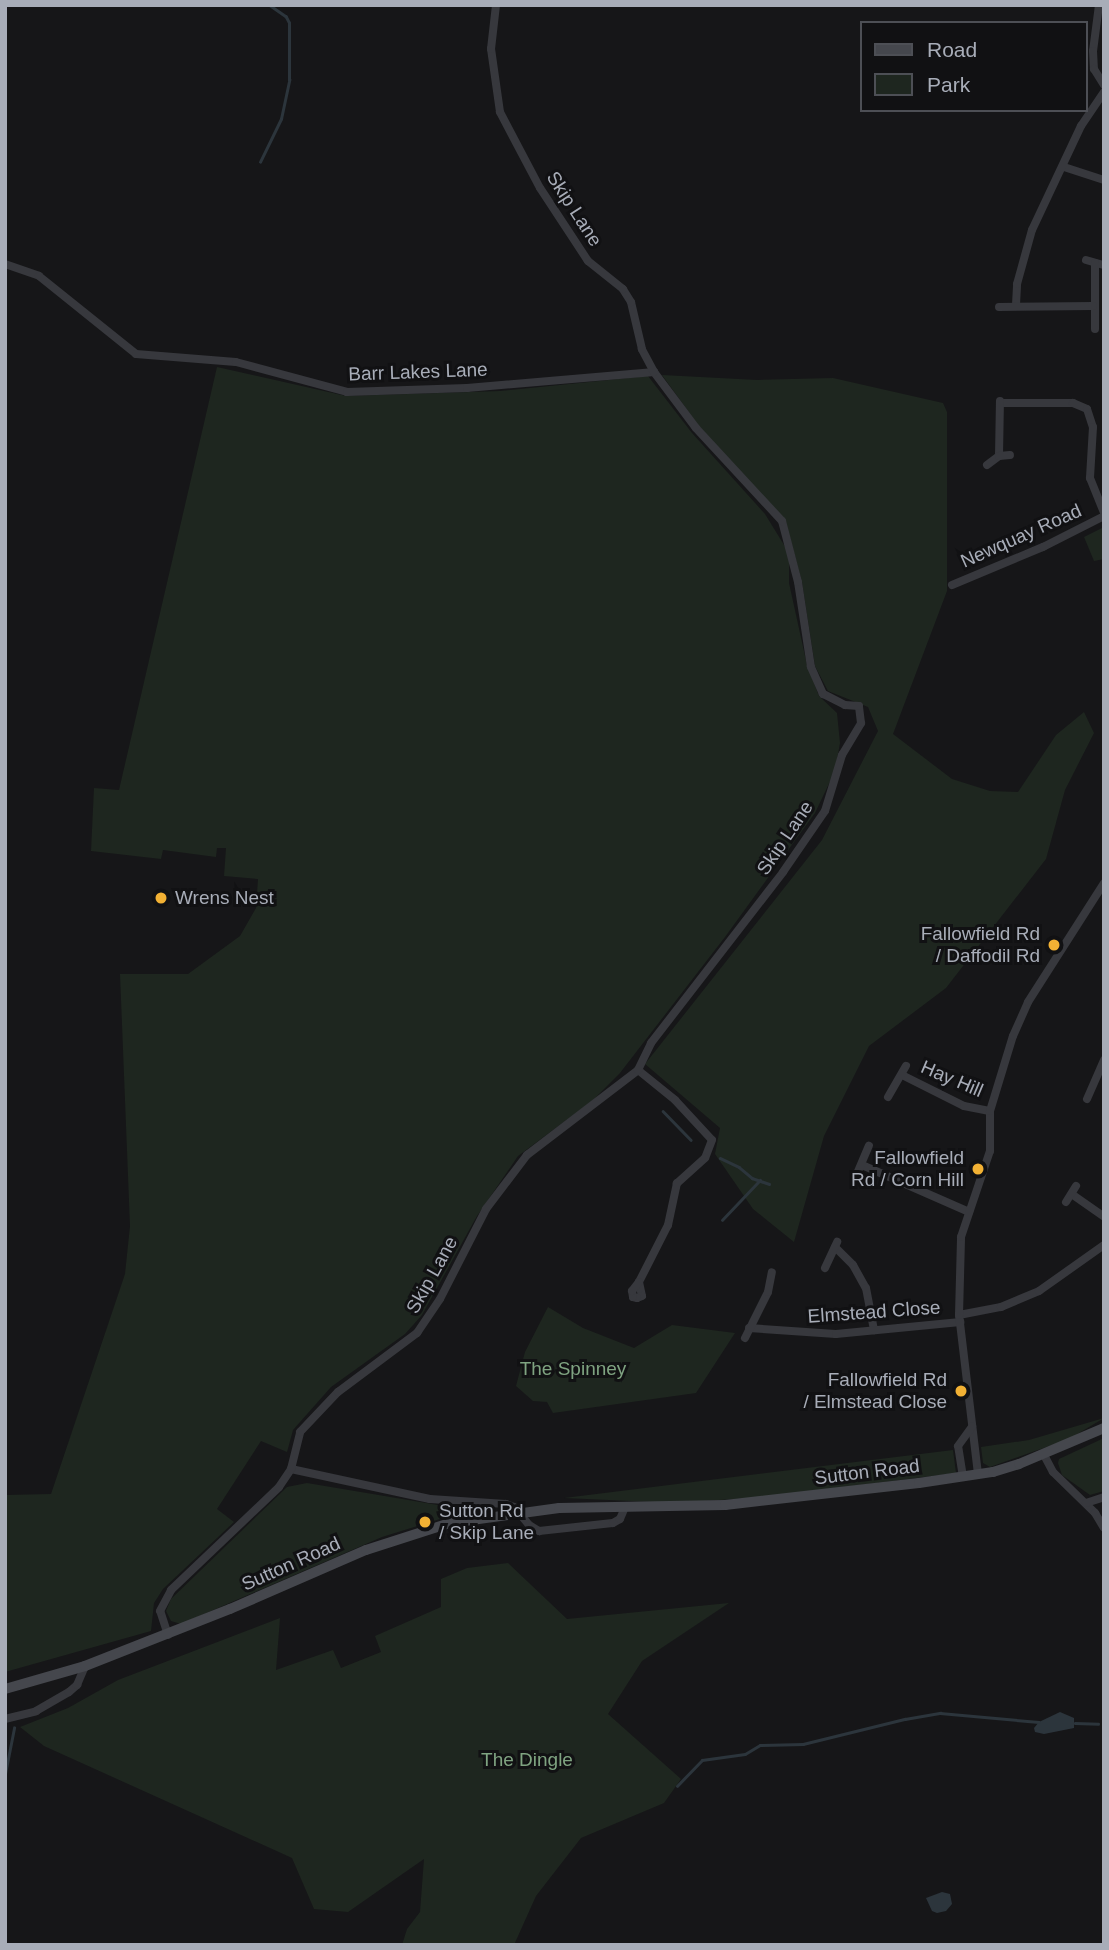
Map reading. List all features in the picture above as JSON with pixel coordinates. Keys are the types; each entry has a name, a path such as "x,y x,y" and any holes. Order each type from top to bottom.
{"main road":[{"name":"Sutton Road","path":"5,1689 85,1666 366,1550 450,1523 559,1508 725,1505 963,1477 1044,1455 1104,1428"}],"street":[{"name":"Skip Lane","path":"168,1634 160,1611 172,1590 279,1487 291,1469 300,1432 338,1392 417,1333 440,1299 486,1209 527,1155 638,1070 651,1043 783,872 825,811 842,755 861,723 859,706 845,705 823,694 811,667 798,582 782,521 696,428 654,372 642,349 631,302 623,289 588,261 540,188 500,113 491,49 496,5"},
{"path":"1099,5 1093,51 1094,69 1104,85"},
{"path":"1016,305 1023,259 1032,230 1081,126 1104,92"},
{"path":"1064,167 1104,180"},
{"path":"1095,263 1095,329"},
{"name":"Barr Lakes Lane","path":"5,264 39,276 136,354 154,358 236,362 347,392 467,388 654,372"},
{"path":"999,307 1093,306"},
{"path":"999,456 1000,400 1073,403 1087,409 1093,427 1090,478 1104,514"},
{"path":"987,464 999,456 1010,455"},
{"name":"Newquay Road","path":"952,585 1043,547 1104,514"},
{"path":"978,1474 960,1318 961,1237 990,1150 990,1111 1005,1060 1028,1002 1104,883"},
{"path":"1087,1100 1100,1080 1104,1060"},
{"path":"638,1070 675,1100 712,1140 705,1158 677,1183 668,1225 639,1282"},
{"name":"Hay Hill","path":"888,1097 904,1071 964,1105 990,1111"},
{"path":"856,1176 869,1146"},
{"path":"862,1165 969,1212"},
{"path":"1066,1202 1073,1195 1076,1186"},
{"path":"1073,1195 1104,1217"},
{"path":"825,1268 836,1245 853,1265 866,1288 874,1330"},
{"name":"Elmstead Close","path":"749,1328 814,1334 874,1330 960,1318 1001,1307 1039,1291 1104,1245"},
{"path":"745,1338 768,1292 772,1272"},
{"path":"963,1477 958,1446 972,1427"},
{"path":"1044,1455 1053,1472 1086,1503 1104,1528"},
{"path":"291,1469 452,1502 506,1504 514,1507 539,1531 613,1523 620,1519 625,1507"},
{"path":"1086,1503 1104,1496"},
{"path":"450,1523 452,1502"},
{"path":"5,1719 36,1711 61,1697 77,1685 85,1666"}],"green space":[{"path":"217,367 346,396 500,391 648,376 692,433 765,514 789,553 789,583 807,665 819,696 837,713 840,743 835,771 815,813 725,937 620,1073 592,1101 518,1156 477,1216 422,1315 405,1334 331,1387 293,1430 287,1452 261,1441 217,1509 234,1522 163,1589 154,1603 151,1631 5,1672 5,1495 51,1494 125,1274 130,1226 120,974 188,974 240,936 256,908 258,879 224,876 226,848 217,848 216,857 163,850 161,859 91,851 94,788 119,790"},
{"path":"662,375 757,380 833,378 943,403 947,412 947,591 893,734 952,779 990,791 1018,792 1056,735 1084,712 1094,733 1065,790 1046,859 946,988 869,1046 824,1136 794,1242 753,1209 715,1154 720,1128 645,1064 822,840 878,731 868,707 828,691 815,666 802,582 786,523 699,426"},
{"path":"1104,527 1104,559 1094,561 1084,537"},
{"name":"The Spinney","path":"548,1307 583,1328 634,1348 672,1325 735,1333 696,1393 553,1413 547,1402 533,1401 516,1386 525,1352"},
{"path":"1104,1418 1069,1439 990,1467 983,1463 981,1447 1029,1440"},
{"path":"1104,1438 1104,1491 1090,1495 1062,1475 1058,1463 1059,1459"},
{"path":"953,1450 956,1473 765,1497 675,1503 564,1498"},
{"path":"307,1483 438,1505 444,1513 440,1519 382,1537 181,1624 171,1621 166,1611 171,1599 287,1487"},
{"name":"The Dingle","path":"508,1563 567,1619 729,1603 642,1661 608,1714 681,1779 664,1803 581,1838 536,1896 514,1945 402,1945 407,1929 420,1912 424,1859 348,1912 314,1909 292,1858 44,1746 20,1727 68,1708 118,1680 280,1618 276,1670 333,1650 341,1668 381,1652 375,1636 441,1607 441,1579 467,1568"}],"shaded area":[{"path":"1060,1712 1074,1718 1074,1728 1044,1734 1035,1732 1034,1728 1039,1722"},
{"path":"942,1892 950,1894 952,1904 946,1911 937,1913 932,1911 926,1898"}],"waterway":[{"path":"260,162 281,119 289,80 289,23 286,17 269,5"},
{"path":"663,1111 691,1140"},
{"path":"720,1158 739,1167 752,1178 769,1184"},
{"path":"722,1220 760,1180"},
{"path":"677,1786 702,1760 745,1754 760,1745 803,1744 905,1719 940,1713 1039,1722"},
{"path":"1075,1723 1098,1724"},
{"path":"5,1774 14,1728"}],"place":[{"name":"Wrens Nest","path":"161,898"},
{"name":"Fallowfield Rd / Daffodil Rd","path":"1054,945"},
{"name":"Fallowfield Rd / Corn Hill","path":"978,1169"},
{"name":"Fallowfield Rd / Elmstead Close","path":"961,1391"},
{"name":"Sutton Rd / Skip Lane","path":"425,1522"}]}
